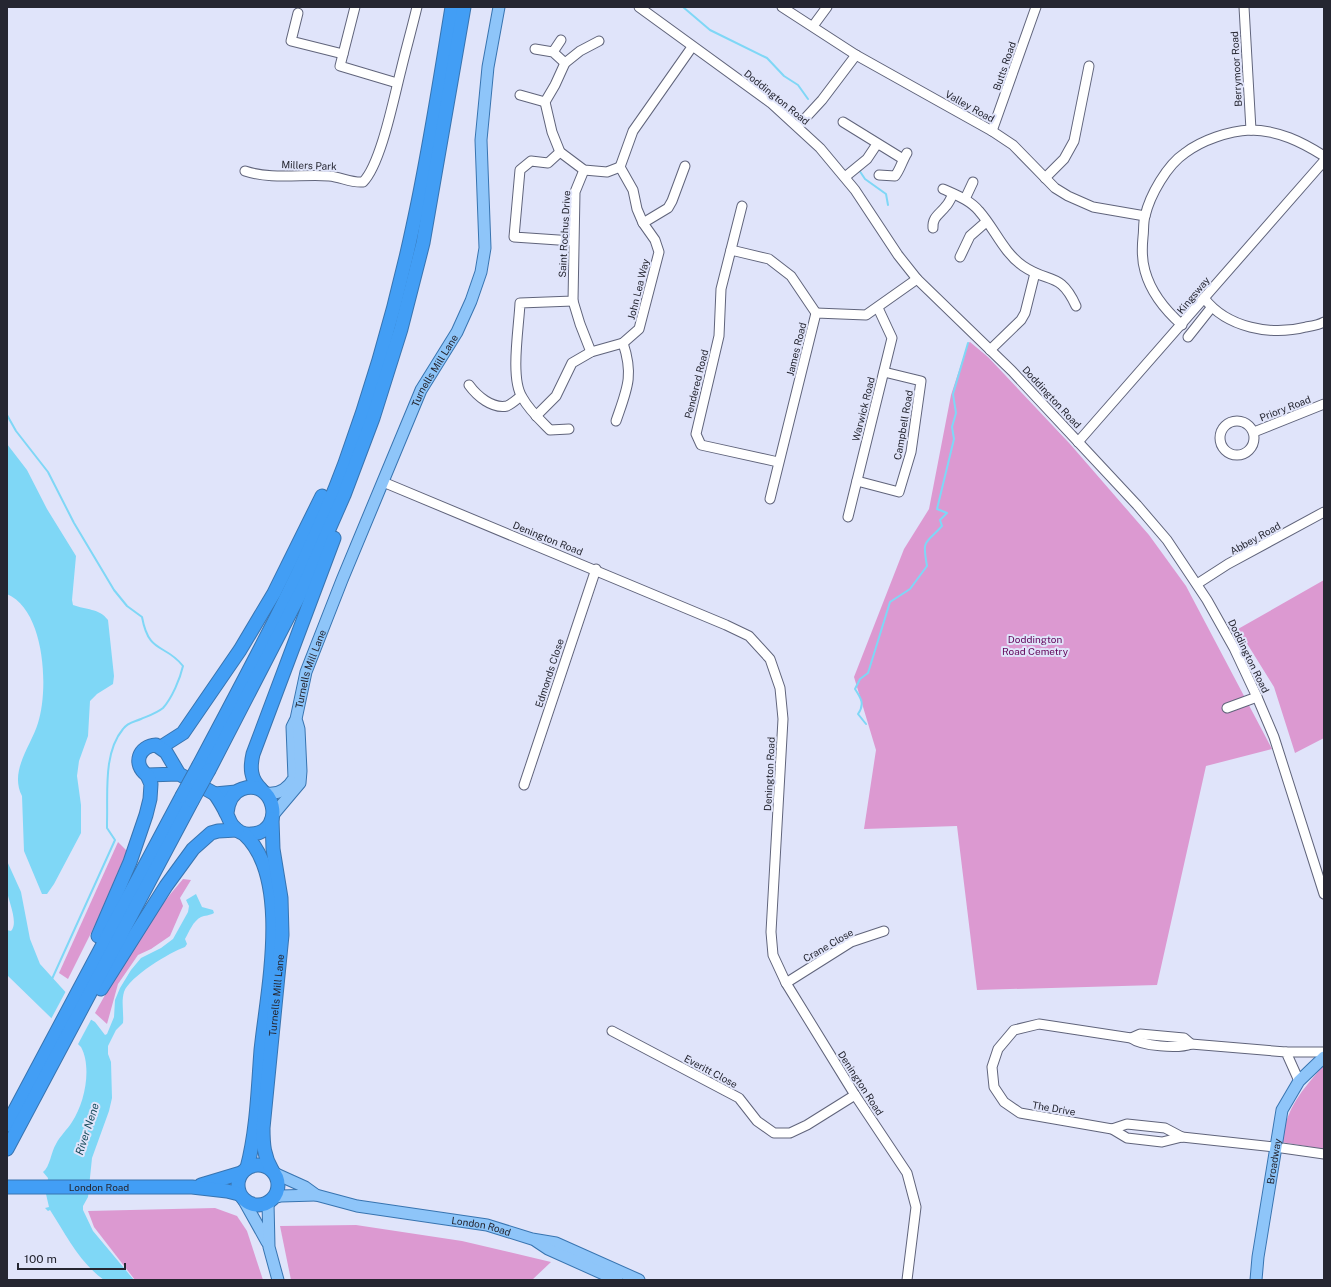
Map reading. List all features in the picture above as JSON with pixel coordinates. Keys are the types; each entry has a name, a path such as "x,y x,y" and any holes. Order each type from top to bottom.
{"highway":[{"path":"204,768 319,527 344,464 371,385 413,226 452,7"},
{"path":"81,999 193,849 211,833 218,831 251,834 264,830 273,817 271,800 253,778 251,763 253,754 301,630 349,496 400,329 422,242 464,7"},
{"path":"161,747 183,733 193,720 240,650 274,593 338,462 371,385"},
{"path":"7,1149 31,1104 63,1034 81,999 187,799 304,586 344,495 373,418"},
{"path":"7,1125 63,1034 81,999 130,862 150,798 151,784 147,774 140,767 138,761 140,753 150,745 161,747 166,752 179,774"},
{"path":"147,774 179,774 215,794 227,813"},
{"path":"215,794 236,792 249,787 264,791"},
{"path":"236,792 230,798 227,813 228,820 241,832"},
{"name":"Turnells Mill Lane","path":"273,817 272,843 282,909 282,935 263,1134 264,1155 273,1172"},
{"name":"Turnells Mill Lane","path":"241,832 257,848 265,866 274,927 256,1110 250,1156 244,1170"},
{"path":"258,1164 267,1167 273,1172 278,1184 270,1200 256,1206 241,1196 237,1183 244,1170 258,1164"},
{"name":"London Road","path":"192,1187 244,1170"},
{"name":"London Road","path":"7,1187 192,1187 241,1196"}],"main road":[{"name":"Turnells Mill Lane","path":"264,791 277,793 283,790 294,778 292,727 296,719 306,672 420,390 457,332 471,301 481,272 485,248 481,140 488,67 499,7"},
{"name":"Turnells Mill Lane","path":"273,817 300,783 302,771 299,729 296,719"},
{"name":"Broadway","path":"1256,1280 1258,1257 1282,1110 1299,1081 1324,1057"},
{"name":"London Road","path":"273,1172 305,1187 316,1195"},
{"name":"London Road","path":"270,1200 285,1196 316,1195 357,1206 487,1225 532,1239 550,1241 578,1251 639,1280"},
{"path":"241,1196 269,1247 278,1280"},
{"path":"269,1247 270,1200"},
{"path":"532,1239 548,1249 617,1280"}],"street":[{"path":"355,7 340,66 397,83"},
{"name":"Millers Park","path":"245,171 268,175 328,176 363,182 369,176 374,166 417,7"},
{"name":"Doddington Road","path":"638,7 762,96 798,126 820,148 845,177 871,213 898,255 917,279 990,350 1078,442 1167,540 1197,584 1234,648 1257,697 1274,737 1324,894"},
{"name":"Valley Road","path":"782,7 856,55 992,131 1013,145 1054,188 1093,207 1145,216"},
{"path":"812,26 827,7"},
{"name":"Butts Road","path":"992,131 1036,7"},
{"name":"Berrymoor Road","path":"1244,7 1251,130"},
{"path":"298,14 291,41 343,54"},
{"path":"553,52 561,40"},
{"path":"599,41 580,51 564,63 555,85 545,102 552,132 560,152 584,170 607,172 620,166 633,131 692,47"},
{"path":"536,49 553,52 564,63"},
{"path":"798,126 822,100 856,55"},
{"path":"1045,178 1064,159 1074,141 1089,66"},
{"path":"520,95 545,102"},
{"path":"843,122 877,144 905,156 900,165 899,171 895,176 879,175"},
{"path":"1182,325 1166,310 1153,291 1144,270 1143,243 1145,216 1153,192 1167,171 1184,153 1210,140 1230,133 1251,130 1274,133 1296,140 1324,156"},
{"path":"845,177 867,159 877,144"},
{"path":"560,152 548,163 531,161 520,170 514,237 573,241"},
{"name":"Kingsway","path":"1078,442 1324,161"},
{"name":"John Lea Way","path":"536,416 556,396 572,363 591,352 623,343 639,329 659,252 655,240 643,223 637,209 633,190 620,166"},
{"path":"643,223 668,208 672,202 684,166"},
{"name":"Saint Rochus Drive","path":"584,170 576,192 573,241 573,301 591,352"},
{"path":"965,199 973,182"},
{"path":"943,189 965,199 979,211 1007,252 1022,266 1035,273 1059,281 1069,290 1076,306"},
{"path":"933,228 932,223 937,214 947,205 953,194"},
{"name":"Pendered Road","path":"742,206 721,289 719,336 696,434 701,444 778,462"},
{"path":"960,257 964,245 970,236 986,222"},
{"path":"731,250 769,259 791,276 816,313"},
{"path":"990,350 1021,320 1025,313 1035,273"},
{"name":"James Road","path":"770,499 816,313 866,315 878,308 917,279"},
{"path":"1204,298 1211,308 1226,318 1247,326 1270,330 1293,330 1323,325"},
{"path":"569,429 550,430 536,416 521,396 515,377 520,303 573,301"},
{"name":"Warwick Road","path":"848,517 892,338 878,308"},
{"path":"1188,337 1211,308"},
{"path":"616,421 627,389 630,371 623,343"},
{"name":"Campbell Road","path":"857,481 899,492 911,452 921,381 884,372"},
{"path":"469,385 475,393 494,405 508,406 521,396"},
{"name":"Priory Road","path":"1254,432 1324,404"},
{"name":"Denington Road","path":"383,482 596,569 749,636 770,659 780,688 783,719 771,932 773,955 786,983 855,1095 907,1173 916,1206 907,1280"},
{"name":"Abbey Road","path":"1197,584 1228,564 1324,512"},
{"name":"Edmonds Close","path":"524,785 596,569"},
{"path":"1227,708 1257,697"},
{"name":"Crane Close","path":"786,983 851,942 884,931"},
{"name":"The Drive","path":"1324,1052 1286,1052 1191,1044 1183,1047 1138,1043 1131,1038 1039,1024 1014,1030 998,1049 992,1067 994,1086 1004,1102 1020,1113 1112,1129 1126,1138 1162,1142 1182,1137 1324,1154"},
{"name":"Everitt Close","path":"612,1031 740,1098 757,1121 774,1133 790,1133 807,1125 855,1095"},
{"path":"1286,1052 1299,1081"},
{"name":"The Drive","path":"1112,1129 1127,1124 1150,1126 1165,1128 1182,1137"}],"green space":[{"name":"Doddington Road Cemetry","path":"970,342 988,357 1070,444 1149,535 1186,586 1272,749 1206,766 1157,985 977,990 957,826 864,829 876,750 854,677 904,549 929,509 951,395 968,343"},
{"path":"1324,580 1324,738 1295,753 1274,687 1238,629"},
{"path":"118,842 127,851 96,923 68,979 59,973"},
{"path":"183,879 191,880 180,898 183,906 170,936 151,949 138,955 118,984 107,1024 95,1013 125,960 158,910"},
{"path":"1324,1065 1324,1149 1281,1142 1287,1119 1296,1100"},
{"path":"215,1208 237,1216 247,1231 263,1280 135,1280 94,1227 88,1211"},
{"path":"356,1225 462,1241 551,1262 532,1280 291,1280 280,1226"}],"water":[{"path":"7,444 27,470 47,509 76,556 72,600 73,605 101,613 108,620 114,676 113,684 97,694 90,701 88,736 79,761 77,776 81,805 81,833 54,884 47,894 42,894 24,851 22,796 18,777 22,759 38,723 43,691 43,671 41,652 36,633 29,616 20,603 7,594"},
{"name":"River Nene","path":"7,861 21,892 30,939 40,964 90,1019 95,1022 105,1035 107,1034 114,1017 115,1000 120,988 131,970 141,958 161,948 173,939 188,912 189,906 186,900 196,894 202,907 213,910 214,913 201,917 196,921 185,939 187,944 185,947 170,954 142,972 127,986 123,996 123,1023 116,1030 108,1046 108,1054 111,1062 112,1098 109,1111 92,1158 88,1197 83,1206 83,1210 93,1231 134,1280 104,1280 95,1273 80,1257 50,1210 48,1211 45,1208 49,1207 46,1194 48,1178 43,1172 47,1167 59,1138 77,1114 86,1085 86,1064 81,1047 7,975 7,930 11,931 14,923 14,917 7,891"}],"pier":[{"path":"66,991 92,1018 77,1046 51,1019"}],"waterway":[{"path":"683,7 710,30 767,58 784,76 798,85 808,99"},
{"path":"859,170 865,179 886,194 888,205"},
{"path":"866,724 858,714 862,704 855,689 860,679 868,673 890,602 910,589 927,566 925,551 926,543 942,526 940,520 947,513 937,509 954,439 952,427 956,413 953,394 968,343"},
{"path":"7,415 16,431 48,472 74,523 114,590 127,606 142,617 145,629 153,643 170,654 183,666 180,677 170,699 163,708 127,725 123,729 112,750 109,761 107,786 107,828 115,840 52,979"}]}
